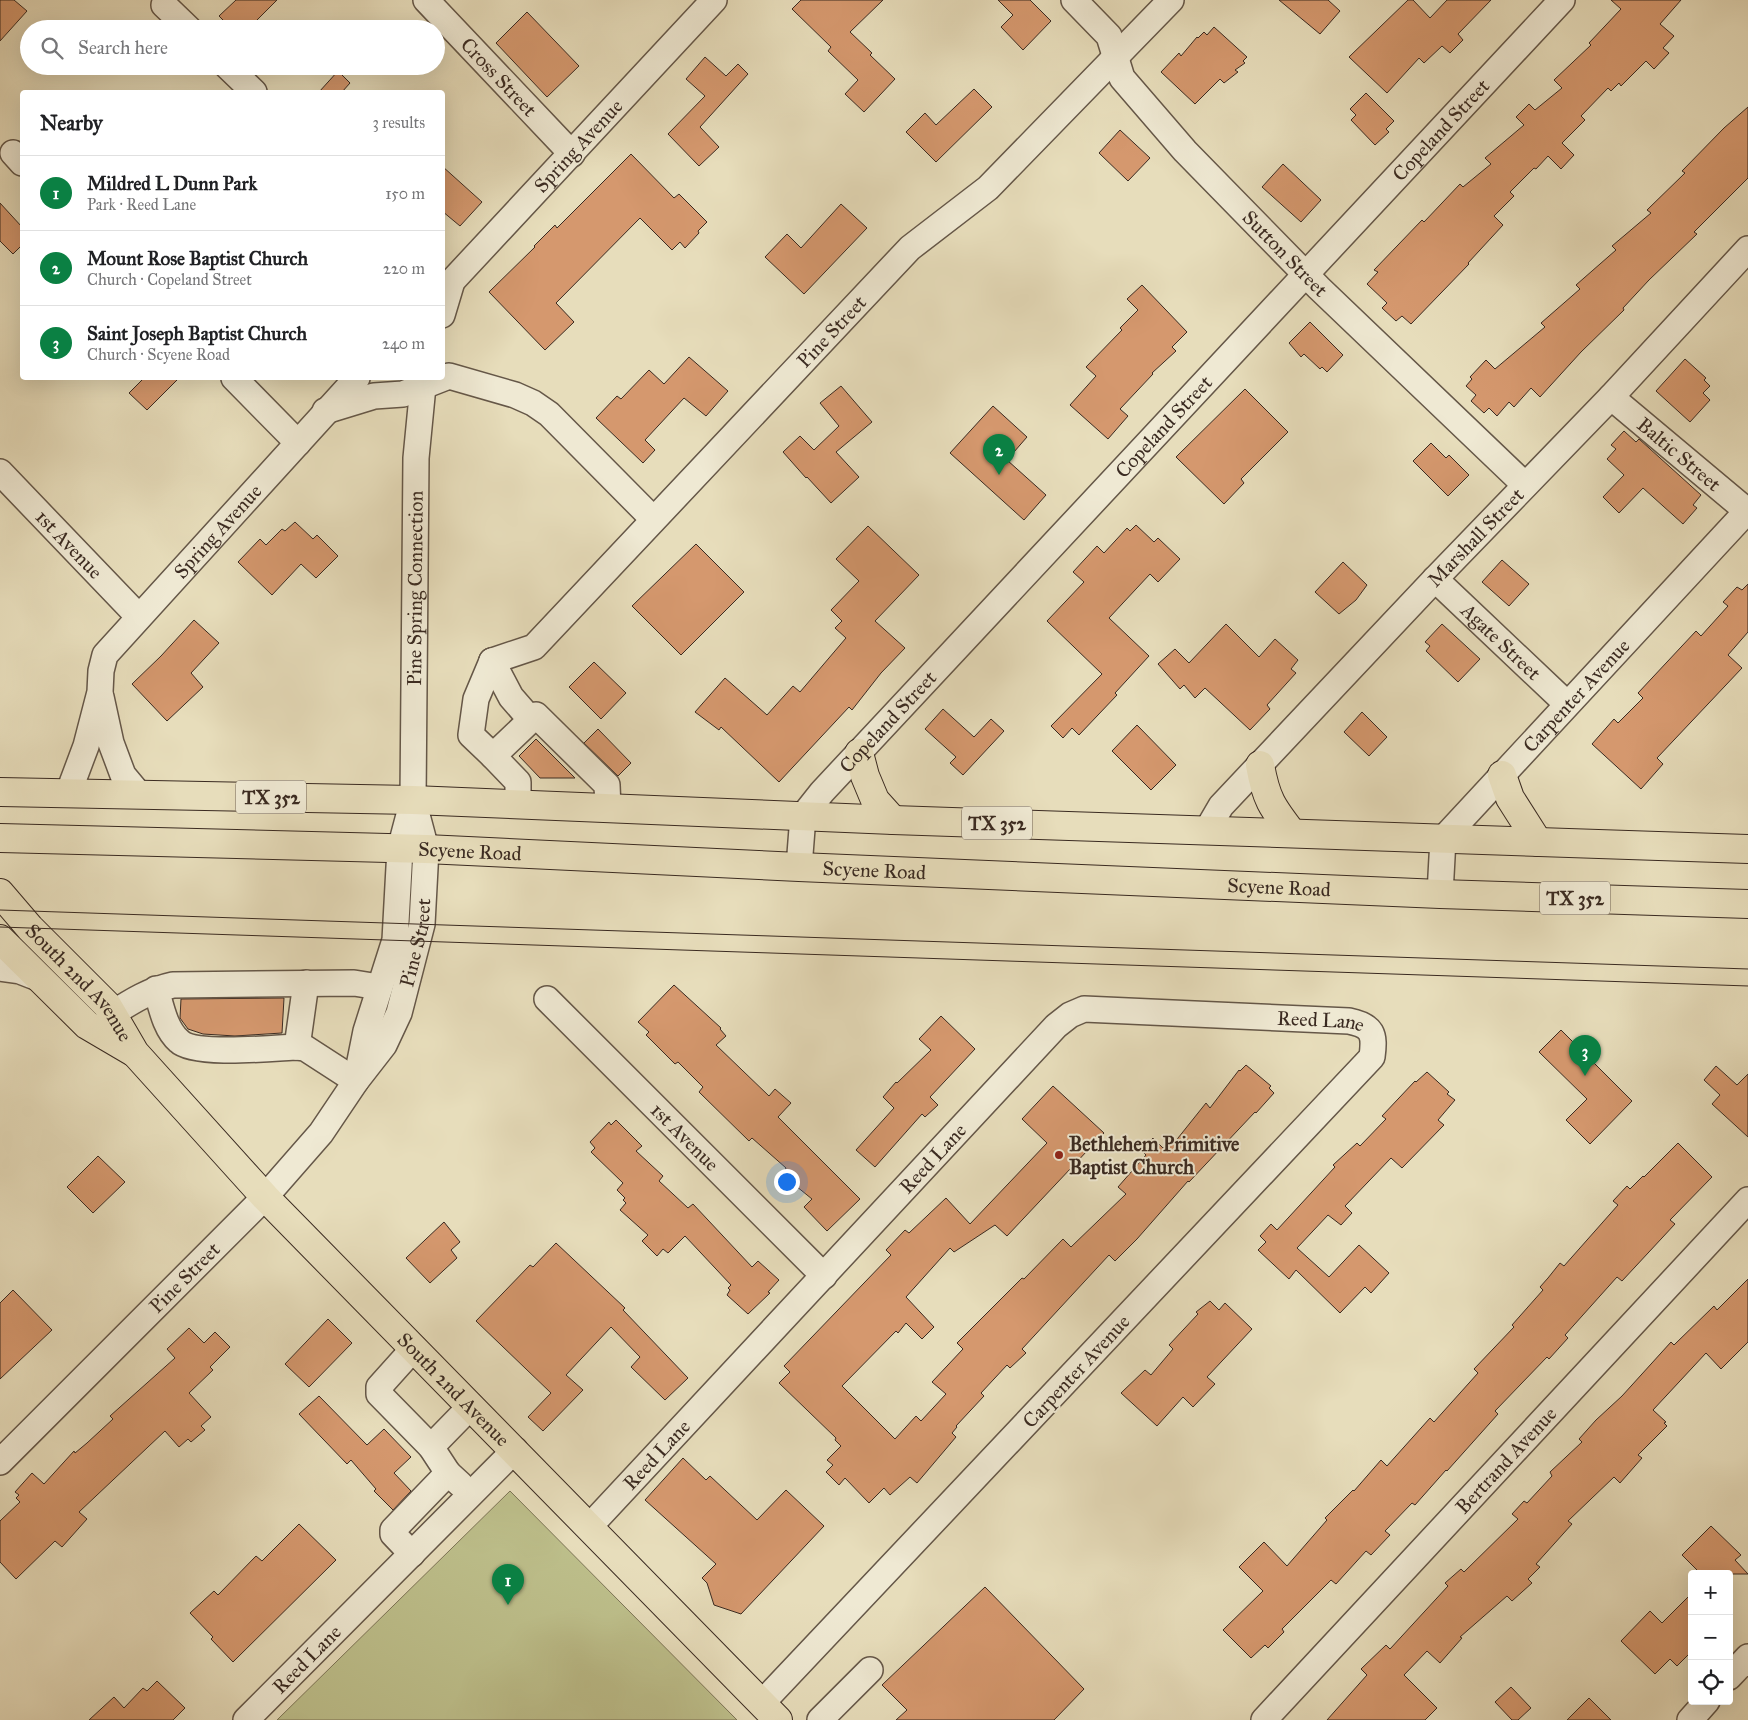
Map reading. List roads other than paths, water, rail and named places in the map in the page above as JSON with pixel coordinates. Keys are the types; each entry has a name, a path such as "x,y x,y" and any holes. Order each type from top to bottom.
{"main road":[{"path":"859,753 865,776 875,800 893,820"},
{"path":"1260,765 1264,788 1272,807 1292,833"},
{"path":"1502,775 1510,798 1538,842"},
{"name":"TX 352","path":"0,792 413,800 893,820 1748,849"},
{"name":"Scyene Road","path":"0,838 413,849 799,868 1440,894 1748,904"},
{"name":"South 2nd Avenue","path":"0,893 30,928 107,1005 135,1053 265,1197 770,1712"},
{"name":"South 2nd Avenue","path":"0,939 87,1025 135,1053"}],"street":[{"name":"Cross Street","path":"426,0 572,154"},
{"name":"Spring Avenue","path":"445,285 572,154 714,0"},
{"name":"Sutton Street","path":"1074,0 1109,36 1122,78 1185,150 1306,275 1525,485"},
{"name":"Pine Street","path":"492,661 534,647 652,519 910,248 988,188 1171,0"},
{"name":"Copeland Street","path":"803,816 822,792 1562,0"},
{"path":"164,5 180,20"},
{"path":"236,75 252,90"},
{"name":"Marshall Street","path":"1207,830 1221,806 1435,579 1611,397 1748,249"},
{"path":"445,377 449,376 515,395 533,403 549,414 652,519"},
{"path":"236,380 298,443"},
{"name":"Spring Avenue","path":"68,794 86,746 100,692 101,671 105,654 355,380"},
{"path":"324,412 374,396 403,394 424,382"},
{"name":"Pine Spring Connection","path":"413,849 416,458 424,382"},
{"name":"Baltic Street","path":"1611,397 1748,511"},
{"name":"1st Avenue","path":"0,472 139,617"},
{"name":"Carpenter Avenue","path":"1443,839 1748,511"},
{"name":"Agate Street","path":"1435,579 1567,704"},
{"path":"492,661 511,697 531,720"},
{"path":"492,661 476,699 471,735 518,782 518,804"},
{"name":"Spring Avenue","path":"100,692 111,743 123,775 138,794"},
{"path":"493,756 536,715 607,785 608,808"},
{"path":"799,868 803,816"},
{"path":"1440,894 1443,839"},
{"name":"Pine Street","path":"356,1081 366,1031 395,940 413,849"},
{"name":"Pine Street","path":"0,1462 265,1197 321,1133 356,1081 384,1045 399,1013 422,924 413,849"},
{"path":"0,968 20,971 38,978"},
{"path":"297,1047 306,983"},
{"path":"112,1014 137,998 156,989 173,984 354,983 380,987"},
{"path":"156,989 169,1027 184,1046 217,1050 305,1048 356,1081"},
{"name":"1st Avenue","path":"547,998 824,1276"},
{"name":"Reed Lane","path":"589,1527 1056,1026 1070,1015 1084,1010 1349,1021 1363,1024 1371,1031"},
{"name":"Carpenter Avenue","path":"770,1712 1372,1057 1374,1044 1371,1031"},
{"name":"Bertrand Avenue","path":"1264,1720 1748,1200"},
{"path":"414,1348 379,1387 379,1394 431,1447 448,1473 470,1495"},
{"path":"431,1447 471,1406"},
{"name":"Reed Lane","path":"246,1720 515,1450"},
{"path":"412,1554 392,1534 392,1530 448,1473"},
{"path":"1733,1673 1748,1657"},
{"path":"820,1720 870,1670"},
{"path":"1690,1720 1703,1705"}],"tram line":[{"path":"0,910 1748,969"},
{"path":"0,927 1748,986"}],"place":[{"name":"Mount Rose Baptist Church","path":"999,475"},
{"name":"Saint Joseph Baptist Church","path":"1585,1076"},
{"name":"Bethlehem Primitive Baptist Church","path":"1059,1155"},
{"name":"Mildred L Dunn Park","path":"508,1605"}]}
